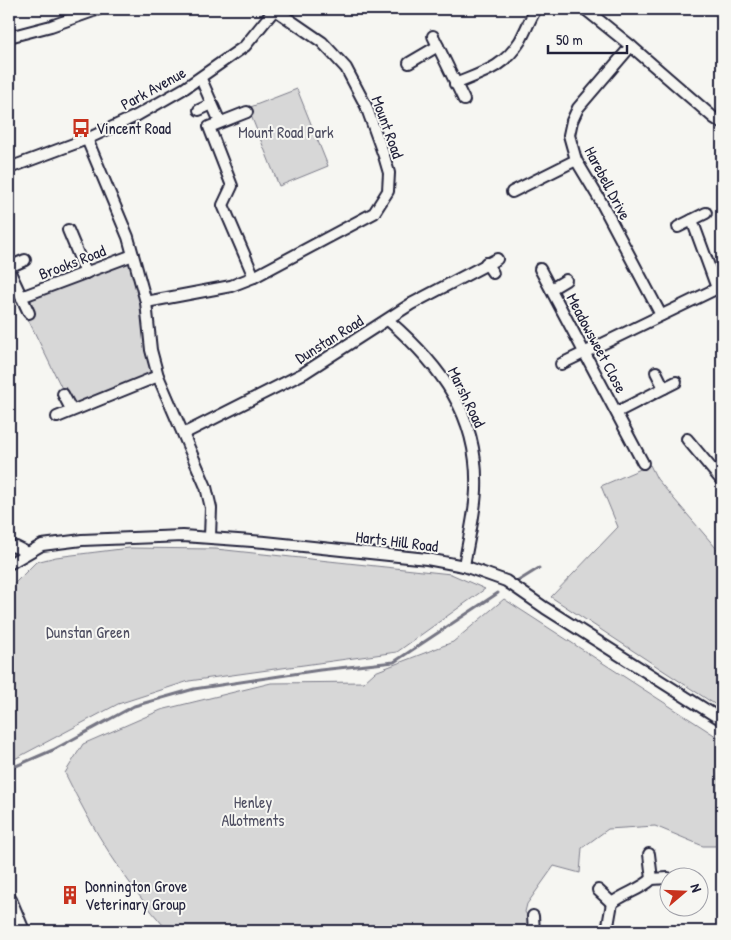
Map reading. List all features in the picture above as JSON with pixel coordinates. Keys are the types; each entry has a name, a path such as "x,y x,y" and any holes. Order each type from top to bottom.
{"main road":[{"path":"9,900 22,931"}],"street":[{"path":"9,36 51,26 99,9"},
{"name":"Park Avenue","path":"9,168 87,139 136,116 201,79 245,46 274,9"},
{"name":"Mount Road","path":"146,302 230,286 254,277 374,213 383,200 389,182 389,173 368,111 346,68 322,42 274,9"},
{"path":"455,84 495,68 504,61 521,38 536,9"},
{"path":"585,9 714,118 722,122"},
{"path":"433,36 464,100"},
{"path":"409,63 438,46"},
{"name":"Harebell Drive","path":"631,46 574,114 569,135 576,160 600,200 661,315"},
{"name":"Park Avenue","path":"201,79 220,122"},
{"path":"199,110 212,104"},
{"path":"246,112 209,127 232,186 223,205 254,277"},
{"path":"87,139 128,237 146,302 151,350 158,376 185,433 209,497 210,536"},
{"path":"512,192 576,160"},
{"path":"678,227 706,212"},
{"path":"561,364 720,287 692,220"},
{"path":"68,230 86,273"},
{"name":"Brooks Road","path":"21,297 133,255"},
{"name":"Dunstan Road","path":"185,433 304,373 438,287 497,259"},
{"name":"Brooks Road","path":"25,260 9,268 28,313"},
{"path":"486,263 493,273"},
{"name":"Meadowsweet Close","path":"540,269 643,463"},
{"name":"Meadowsweet Close","path":"551,289 566,280"},
{"name":"Marsh Road","path":"388,320 430,358 449,388 468,427 474,460 476,490 464,566"},
{"path":"656,372 664,388"},
{"path":"57,417 71,409 158,376"},
{"name":"Meadowsweet Close","path":"617,412 676,382"},
{"path":"63,394 71,409"},
{"path":"687,439 722,480"},
{"name":"Harts Hill Road","path":"9,564 42,544 82,540 210,536 427,558 464,566 506,581 545,608 722,720"},
{"path":"9,546 26,552"},
{"path":"649,854 652,879"},
{"path":"607,931 612,903 619,897 641,889 652,879 658,879"},
{"path":"598,890 612,903"},
{"path":"533,916 534,931"}],"green space":[{"name":"Mount Road Park","path":"297,89 328,166 279,186 248,108"},
{"path":"133,255 159,376 72,409 24,311 32,307 31,298"},
{"path":"650,465 657,479 722,555 722,709 551,597 618,527 601,486"},
{"name":"Dunstan Green","path":"129,548 216,549 451,574 485,589 397,652 189,681 118,704 9,762 9,589 36,562 56,557"},
{"name":"Henley Allotments","path":"504,599 722,740 722,846 703,846 655,826 608,829 582,848 580,873 554,866 527,904 525,912 530,920 526,931 168,931 111,856 65,773 83,744 161,710 271,683 364,682 375,672 453,642"}],"waterway":[{"path":"507,588 539,568"},
{"path":"9,769 53,750 134,706 194,689 320,670 394,662 498,593"}],"place":[{"name":"Vincent Road","path":"81,128"},
{"name":"Donnington Grove Veterinary Group","path":"70,895"}]}
